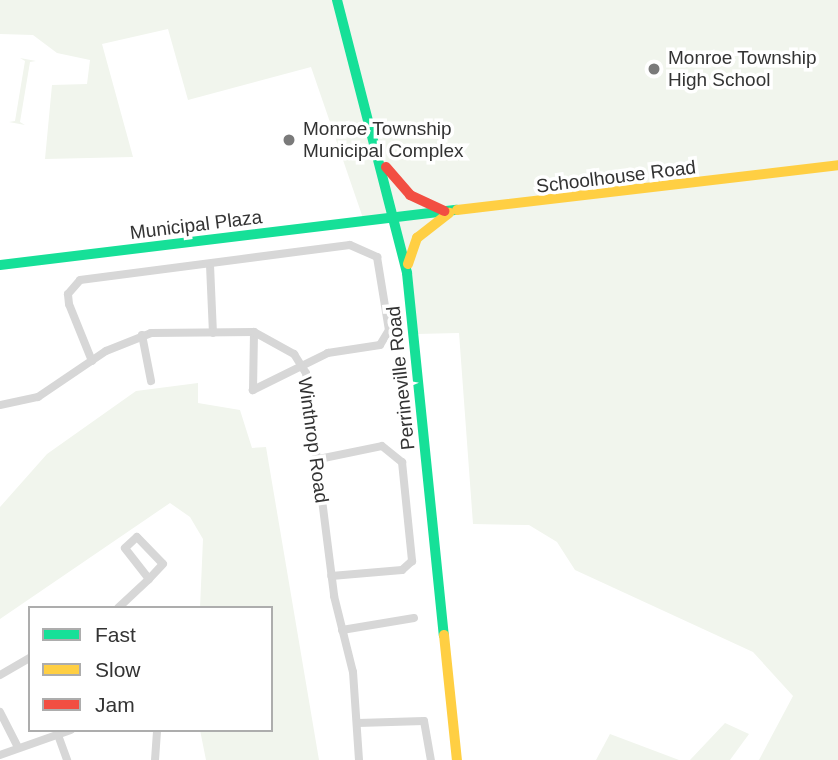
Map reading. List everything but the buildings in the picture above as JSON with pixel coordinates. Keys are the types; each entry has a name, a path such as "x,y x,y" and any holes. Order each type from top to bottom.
{"street":[{"name":"Perrineville Road","path":"337,0 397,218 407,273 457,760"},
{"path":"382,161 410,195 450,213 416,239 407,273"},
{"name":"Schoolhouse Road","path":"397,218 838,165"},
{"name":"Municipal Plaza","path":"0,265 397,218"},
{"path":"92,361 69,304 74,283 351,245 372,250 388,323 384,341 301,364 251,389 254,332"},
{"path":"209,265 212,332"},
{"name":"Winthrop Road","path":"0,405 49,392 92,361 142,335 254,332 277,340 301,364 331,576 358,723 359,760"},
{"path":"142,335 151,381"},
{"path":"314,460 382,446 402,462 412,561 402,570 331,576"},
{"path":"120,606 149,579 163,564 137,537 125,548 149,579"},
{"path":"342,630 414,618"},
{"path":"0,675 28,659"},
{"path":"0,712 17,746"},
{"path":"358,723 424,721 431,760"},
{"path":"0,755 17,746 66,732"},
{"path":"155,760 156,732"},
{"path":"58,735 67,760"}],"shaded area":[{"path":"0,0 838,0 838,760 759,760 793,696 753,652 575,570 557,542 529,525 473,524 459,333 416,334 398,221 365,224 311,67 188,100 168,29 102,44 133,157 45,159 52,85 87,84 90,60 57,53 33,35 0,34"},
{"path":"20,58 36,61 30,62 20,122 25,125 9,122 15,121 25,61"},
{"path":"198,383 198,403 240,410 252,448 266,447 319,760 206,760 200,732 273,732 273,606 200,606 203,539 190,517 170,503 0,619 0,507 47,454 136,391"},
{"path":"725,723 749,734 730,760 690,760"},
{"path":"610,734 679,760 596,760"}],"traffic: fast":[{"path":"337,0 407,273 444,635"},
{"path":"0,265 457,210"}],"traffic: slow":[{"path":"457,210 838,165"},
{"path":"408,264 417,238 449,213"},
{"path":"444,635 457,760"}],"traffic: jam":[{"path":"386,167 410,195 444,211"}],"place":[{"name":"Monroe Township High School","path":"654,69"},
{"name":"Monroe Township Municipal Complex","path":"289,140"}]}
